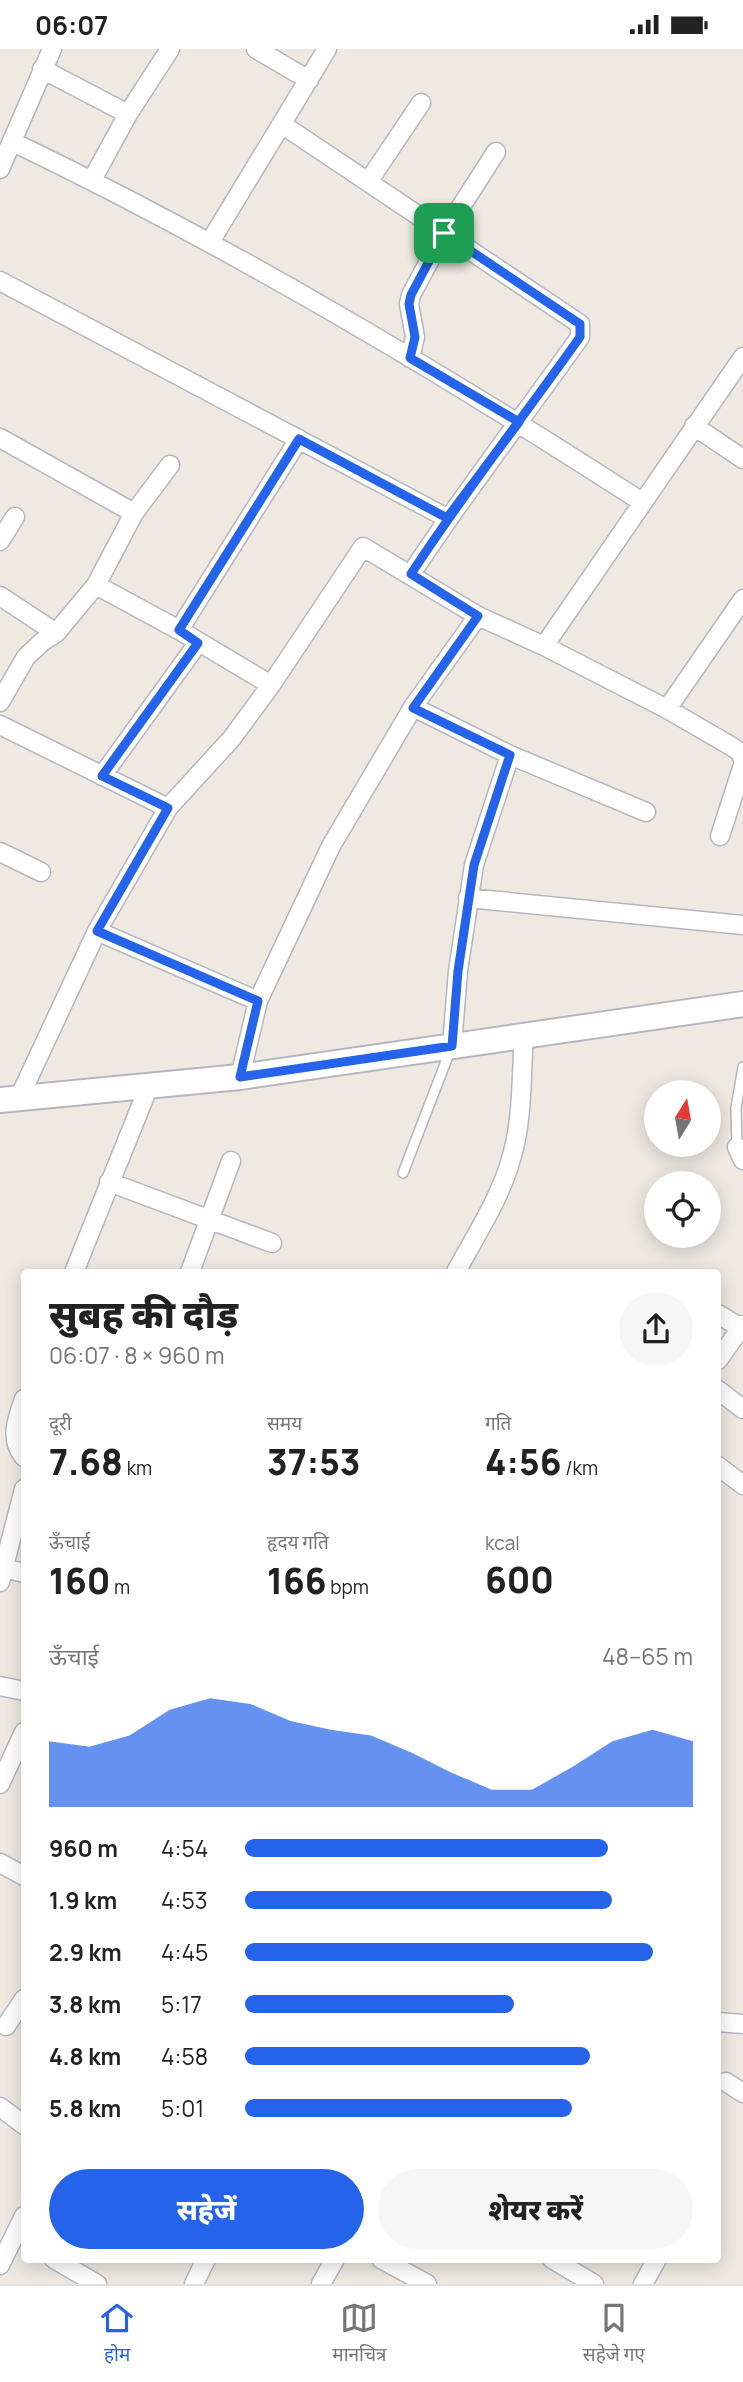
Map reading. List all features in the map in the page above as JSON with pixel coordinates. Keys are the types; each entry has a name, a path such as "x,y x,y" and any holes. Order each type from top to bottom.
{"street":[{"path":"0,169 52,49"},
{"path":"92,180 128,114 170,49"},
{"path":"256,49 309,80"},
{"path":"210,241 327,49"},
{"path":"42,69 128,114"},
{"path":"368,182 421,103"},
{"path":"283,125 580,324 580,337 447,518 411,574"},
{"path":"13,142 210,241 519,422 642,502"},
{"path":"410,358 415,337 409,304 411,295 444,233 496,152"},
{"path":"0,281 447,518"},
{"path":"544,646 743,357"},
{"path":"694,426 743,459"},
{"path":"0,438 134,513"},
{"path":"179,630 299,439"},
{"path":"0,702 26,657 56,633 96,585 134,513 170,465"},
{"path":"0,541 15,517"},
{"path":"10,1099 97,931 168,808 232,738 271,685 363,547 478,616 544,646 667,709 741,753 743,762 720,836"},
{"path":"96,585 179,630 271,685"},
{"path":"0,596 56,633"},
{"path":"667,709 743,599"},
{"path":"240,1077 258,1001 331,846 413,708 478,616"},
{"path":"102,776 198,643"},
{"path":"413,708 510,755 646,812"},
{"path":"0,725 168,808"},
{"path":"452,1046 455,1002 474,865 510,755"},
{"path":"0,852 41,873"},
{"path":"468,898 743,925"},
{"path":"97,931 258,1001"},
{"path":"10,1099 240,1077 743,1004"},
{"path":"458,1269 500,1189 511,1160 517,1131 524,1035"},
{"path":"75,1269 149,1086"},
{"path":"191,1269 231,1161"},
{"path":"109,1182 272,1243"},
{"path":"721,1316 742,1327 721,1356"},
{"path":"721,1392 743,1409"},
{"path":"21,1406 15,1431 16,1445 21,1452"},
{"path":"721,1468 743,1485"},
{"path":"21,1500 1,1572 21,1573"},
{"path":"0,1686 21,1690"},
{"path":"0,1784 21,1738"},
{"path":"0,1863 21,1874"},
{"path":"3,2029 21,2003"},
{"path":"721,2022 743,2024"},
{"path":"3,2029 21,2028"},
{"path":"726,2082 743,2093"},
{"path":"0,2107 21,2123"},
{"path":"0,2265 19,2240"},
{"path":"61,2263 97,2284"},
{"path":"194,2284 204,2263"},
{"path":"321,2284 333,2263"},
{"path":"389,2263 426,2284"},
{"path":"559,2263 594,2284"},
{"path":"643,2284 655,2263"}],"lane":[{"path":"403,1173 452,1046"},
{"path":"740,1153 736,1108 743,1067"}],"route":[{"path":"444,233 411,295 409,304 415,337 410,358 519,422 447,518 299,439 179,630 198,643 102,776 168,808 97,931 258,1001 240,1077 452,1046 458,971 474,865 510,755 413,708 478,616 411,574 447,518 483,470 519,422 580,337 581,330 580,324 444,233"}]}
